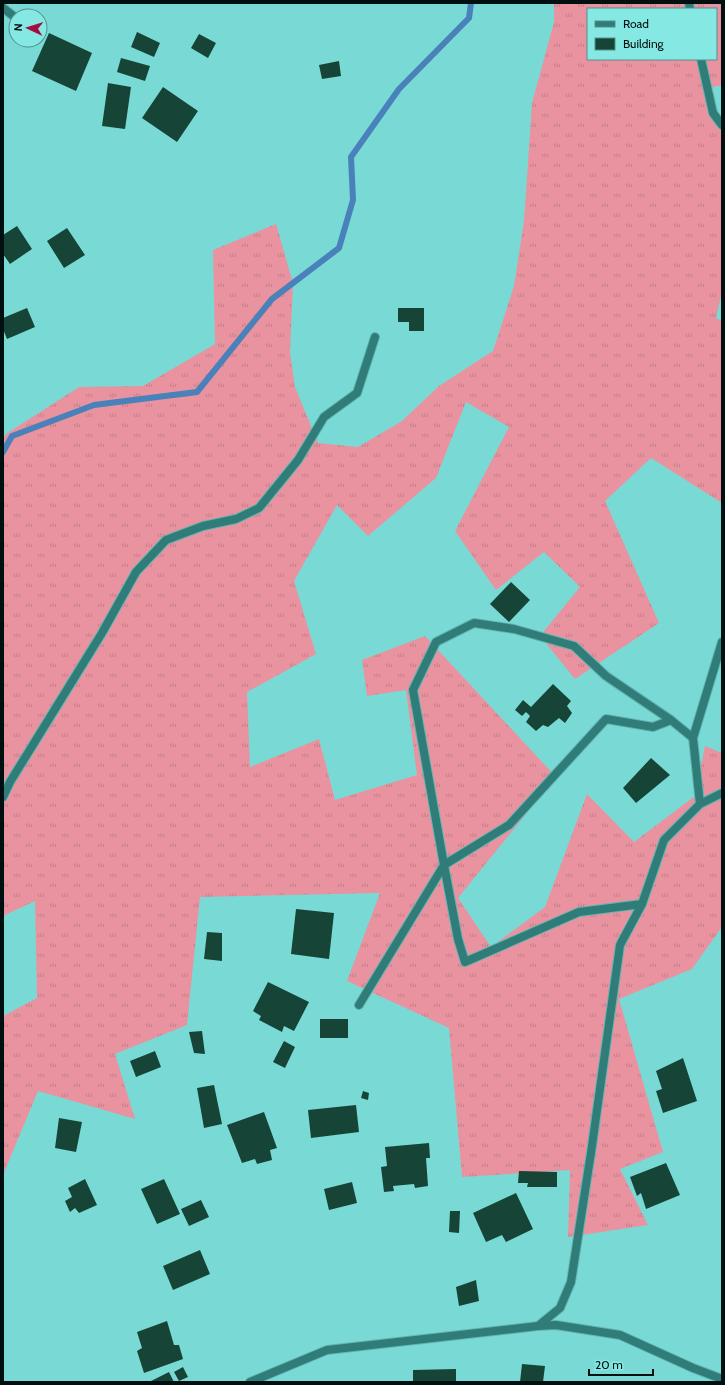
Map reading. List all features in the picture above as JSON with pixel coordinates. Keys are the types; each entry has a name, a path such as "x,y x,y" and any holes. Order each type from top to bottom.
{"street":[{"path":"701,60 713,112 722,125"},
{"path":"3,797 10,782 102,633 136,572 166,540 203,526 236,519 259,508 298,460 324,417 357,393 375,337"},
{"path":"642,904 579,912 465,962 458,939 413,690 436,642 474,623 514,628 574,646 606,676 671,720 693,738"},
{"path":"700,804 693,738 722,642"},
{"path":"359,1005 444,865 509,825 606,719 653,727 671,720"},
{"path":"538,1326 560,1308 571,1282 592,1146 620,945 642,904 664,840 700,804 722,793"},
{"path":"250,1382 327,1350 556,1325 620,1335 693,1368 722,1378"}],"green space":[{"path":"554,3 722,3 722,85 709,88 722,129 722,292 716,318 722,321 722,503 651,458 605,501 659,623 575,679 540,636 580,587 544,552 496,590 455,531 509,427 466,402 436,478 368,536 337,505 294,581 316,654 247,692 250,767 319,739 335,800 417,775 406,690 367,696 362,660 425,636 556,777 458,898 491,947 545,907 587,794 634,842 695,796 705,746 722,753 722,927 692,969 619,999 663,1152 620,1169 648,1225 568,1237 570,1170 462,1177 449,1028 347,981 380,893 200,897 187,1025 115,1054 135,1119 38,1091 3,1175 3,1016 37,998 35,901 3,916 3,439 6,434 79,387 143,386 215,344 213,250 276,224 293,283 290,352 295,387 318,443 358,447 402,421 439,386 493,351 514,286 524,221 532,103 554,22"}],"building":[{"path":"137,32 160,43 154,57 131,47"},
{"path":"49,33 92,53 76,91 32,71 42,48 48,48"},
{"path":"199,34 216,43 208,58 191,48"},
{"path":"121,58 150,66 145,81 117,72"},
{"path":"339,61 341,76 322,79 319,65"},
{"path":"108,83 131,87 125,129 102,126"},
{"path":"163,87 198,111 177,142 142,118"},
{"path":"17,226 32,249 10,264 3,254 3,235"},
{"path":"67,228 85,255 64,268 47,241"},
{"path":"27,308 35,327 7,339 3,329 3,318"},
{"path":"398,308 424,308 424,331 409,331 409,322 398,322"},
{"path":"511,582 530,600 509,622 490,604"},
{"path":"553,684 571,701 567,706 572,713 565,723 559,718 548,727 543,725 536,731 526,722 530,716 526,712 522,716 515,710 523,700 531,707"},
{"path":"651,758 670,775 636,803 623,788"},
{"path":"296,909 334,913 329,959 291,954"},
{"path":"207,932 222,933 222,961 204,959"},
{"path":"268,982 309,1002 294,1031 284,1026 282,1032 259,1020 261,1016 253,1011"},
{"path":"320,1019 348,1019 348,1038 320,1038"},
{"path":"202,1031 205,1054 194,1053 189,1032"},
{"path":"284,1041 295,1047 285,1068 273,1062"},
{"path":"155,1051 161,1067 136,1077 130,1061"},
{"path":"683,1058 697,1101 663,1113 656,1091 662,1089 656,1071"},
{"path":"214,1085 222,1124 204,1128 197,1088"},
{"path":"363,1091 369,1093 368,1100 361,1098"},
{"path":"356,1105 359,1132 311,1138 308,1110"},
{"path":"264,1112 277,1148 270,1150 272,1160 257,1164 255,1159 242,1163 227,1125"},
{"path":"59,1118 82,1122 76,1152 55,1148"},
{"path":"429,1143 430,1158 426,1158 428,1186 415,1188 414,1184 393,1186 394,1191 384,1192 381,1167 387,1166 385,1147"},
{"path":"666,1163 680,1195 646,1209 641,1193 637,1196 630,1177"},
{"path":"519,1171 557,1172 557,1187 527,1187 528,1183 518,1183"},
{"path":"85,1179 97,1205 79,1213 75,1208 70,1212 65,1201 72,1197 68,1188"},
{"path":"164,1179 180,1214 157,1224 141,1189"},
{"path":"352,1182 357,1203 329,1210 324,1189"},
{"path":"516,1193 533,1229 506,1242 502,1235 486,1242 473,1213"},
{"path":"201,1200 209,1217 189,1226 181,1209"},
{"path":"450,1211 460,1211 459,1233 449,1232"},
{"path":"200,1250 210,1274 173,1290 163,1266"},
{"path":"476,1280 479,1301 459,1306 456,1287"},
{"path":"167,1321 174,1345 179,1345 183,1359 144,1373 137,1351 142,1348 137,1332"},
{"path":"522,1364 545,1366 543,1382 520,1382"},
{"path":"183,1367 188,1377 179,1381 174,1372"},
{"path":"456,1369 456,1382 413,1382 413,1370"},
{"path":"169,1372 174,1382 149,1382"}],"waterway":[{"path":"3,452 12,436 94,405 197,392 272,299 339,248 353,200 351,157 399,89 469,18 471,3"}]}
